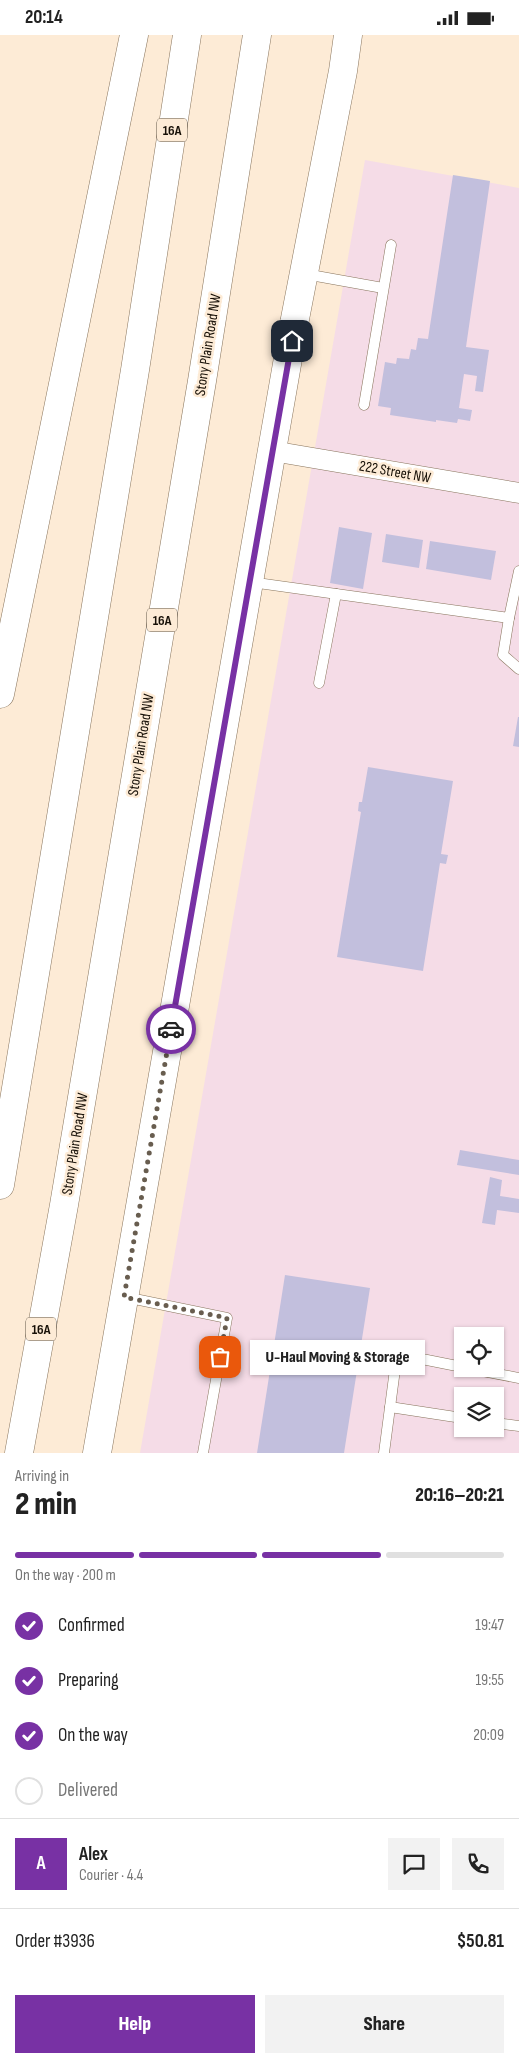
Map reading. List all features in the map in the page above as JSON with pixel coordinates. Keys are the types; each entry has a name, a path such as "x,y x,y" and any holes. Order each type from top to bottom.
{"main road":[{"path":"0,694 134,35"},
{"name":"16A","path":"0,1185 135,370 187,35"},
{"name":"Stony Plain Road NW","path":"19,1453 64,1205 202,381 257,35"},
{"path":"97,1453 294,324 343,71 348,35"}],"street":[{"name":"222 Street NW","path":"272,451 519,493"}],"lane":[{"path":"364,405 391,245"},
{"path":"304,273 383,288"},
{"path":"519,571 503,655 519,669"},
{"path":"249,582 509,618"},
{"path":"319,683 336,594"},
{"path":"124,1297 227,1318 203,1453"},
{"path":"384,1453 397,1355 454,1366"},
{"path":"504,1375 519,1378"},
{"path":"390,1407 454,1417"},
{"path":"504,1424 519,1426"}],"shaded area":[{"path":"365,160 519,188 519,1453 140,1453"}],"building":[{"path":"453,175 490,181 466,347 489,350 483,392 475,391 477,376 464,374 459,408 472,410 470,421 458,419 457,423 436,420 436,422 390,415 391,408 378,406 385,362 396,364 397,358 409,359 411,349 416,350 418,338 428,339"},
{"path":"339,527 372,533 363,589 330,583"},
{"path":"386,534 423,540 419,568 382,562"},
{"path":"430,541 496,551 491,580 426,569"},
{"path":"519,717 519,747 513,746"},
{"path":"368,767 453,781 441,854 448,855 446,864 440,863 423,971 337,957 361,812 358,811 359,802 362,802"},
{"path":"460,1150 519,1160 519,1175 457,1165"},
{"path":"490,1177 502,1180 500,1196 519,1199 519,1213 497,1210 495,1225 482,1223"},
{"path":"285,1275 370,1288 344,1453 257,1453"}],"way so far":[{"path":"171,1029 124,1297 227,1318 220,1357"}],"place":[{"name":"U-Haul Moving & Storage","path":"220,1357"}],"route":[{"path":"171,1029 292,341"}]}
